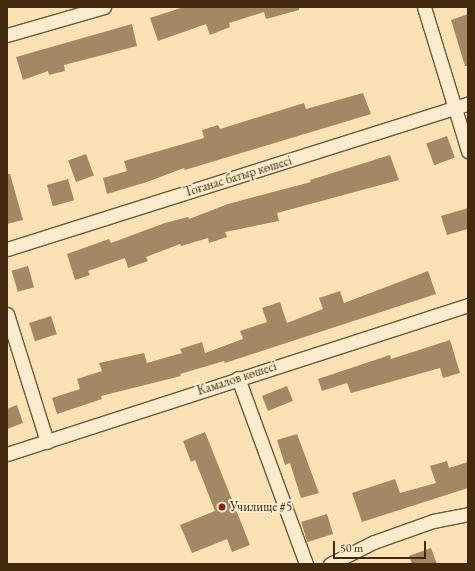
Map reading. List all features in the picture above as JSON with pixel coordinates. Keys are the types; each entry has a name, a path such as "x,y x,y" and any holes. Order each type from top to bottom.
{"street":[{"path":"7,35 104,7"},
{"path":"424,7 468,151"},
{"name":"Тоғанас батыр көшесі","path":"7,248 468,104"},
{"name":"Камалов көшесі","path":"7,454 238,378 468,305"},
{"path":"7,314 46,442"},
{"path":"238,378 306,564"},
{"path":"330,564 374,542 433,521 468,514"}],"building":[{"path":"184,7 299,7 299,10 266,19 264,12 229,23 230,27 210,35 206,24 158,41 150,18"},
{"path":"468,14 468,66 465,66 451,20"},
{"path":"132,24 137,46 64,65 65,71 49,75 48,71 23,80 16,57"},
{"path":"363,93 371,114 185,170 184,168 147,182 107,194 103,178 127,171 124,161 204,138 202,130 218,125 220,129 304,103 306,109"},
{"path":"447,136 455,158 434,165 426,144"},
{"path":"86,154 94,176 76,182 68,160"},
{"path":"390,155 399,180 277,213 279,221 225,232 227,237 209,243 208,238 181,246 180,244 146,257 148,261 128,268 125,258 88,271 90,275 75,280 67,254 109,239 111,243 165,223 188,217 189,219 228,204 311,182 310,180"},
{"path":"7,174 10,174 23,220 7,224"},
{"path":"68,179 74,200 53,206 47,185"},
{"path":"468,208 468,229 447,235 441,216"},
{"path":"28,266 34,287 18,292 12,271"},
{"path":"428,271 436,294 225,363 224,361 180,374 181,376 101,396 102,399 57,414 52,398 80,389 77,379 102,371 99,363 144,353 147,363 182,353 180,349 202,342 205,353 243,339 240,331 267,322 262,308 280,302 287,323 323,309 319,298 340,291 344,303"},
{"path":"51,316 57,334 35,341 29,323"},
{"path":"450,340 460,373 443,378 440,368 351,393 347,383 322,391 318,379 390,355 391,359"},
{"path":"287,386 293,401 268,411 262,396"},
{"path":"17,405 23,423 7,429 7,409"},
{"path":"205,432 250,545 232,552 227,539 192,553 180,525 215,511 195,460 191,462 183,441"},
{"path":"297,434 319,493 301,498 290,463 285,465 277,440"},
{"path":"447,461 449,468 468,462 468,488 362,522 352,493 395,479 400,493 436,483 430,466"},
{"path":"327,514 333,534 307,542 301,522"},
{"path":"431,548 437,564 412,564 409,556"}],"place":[{"name":"Училище #5","path":"222,507"}]}
